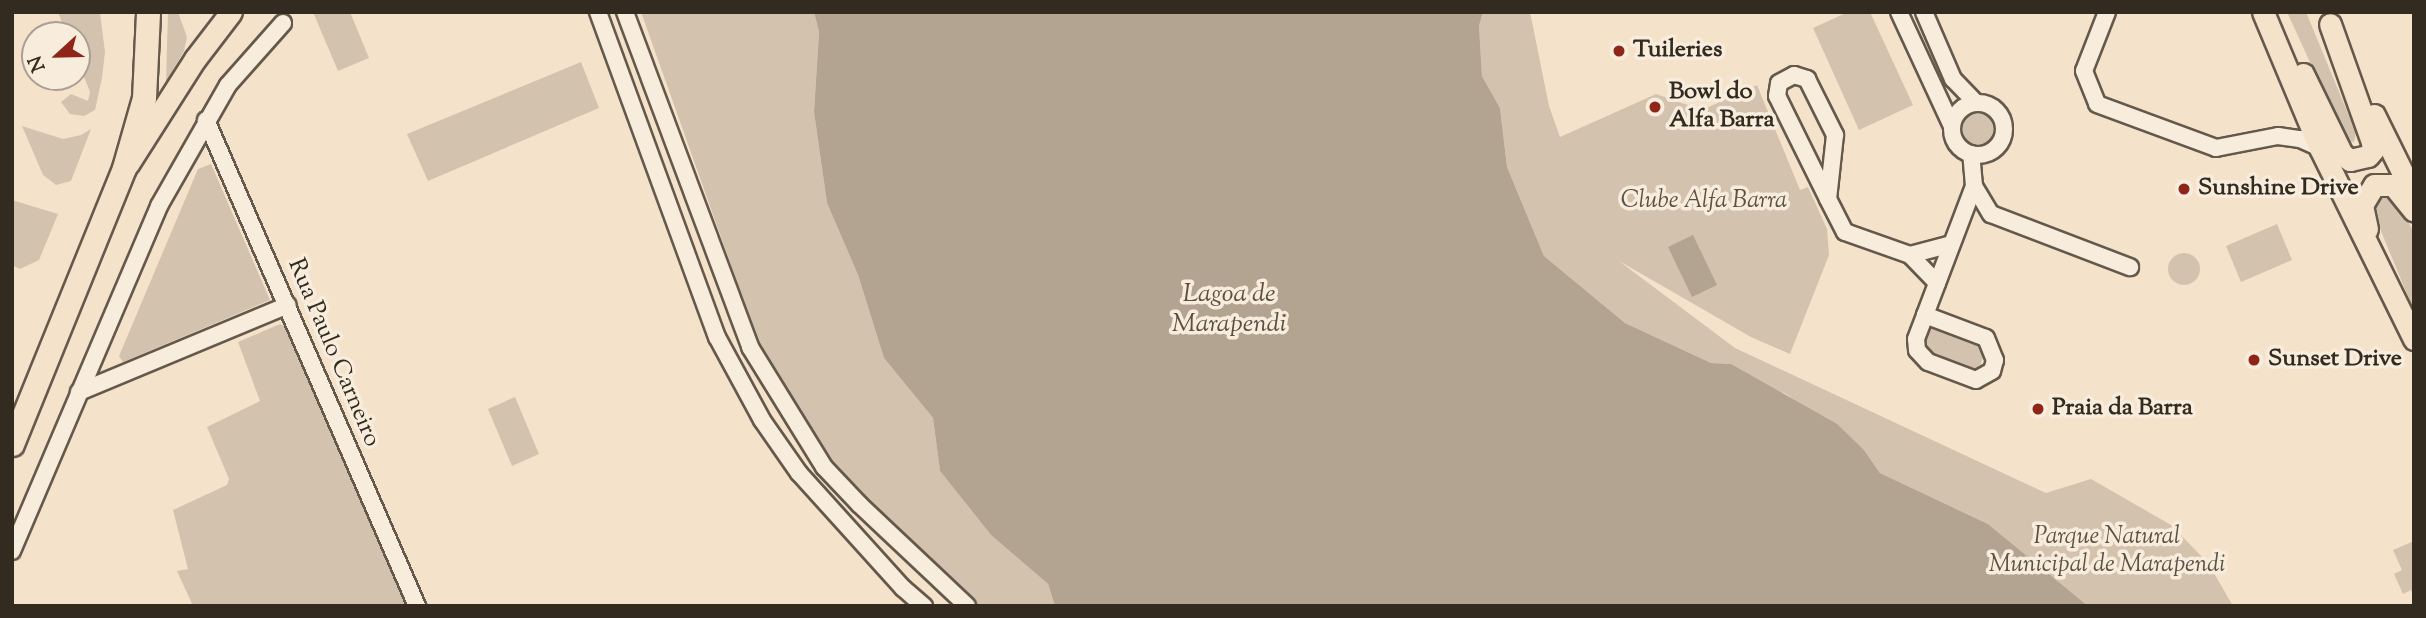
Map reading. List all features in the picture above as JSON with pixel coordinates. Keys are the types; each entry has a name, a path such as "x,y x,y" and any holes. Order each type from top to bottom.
{"highway":[{"path":"12,444 124,169 144,98 148,72 148,12"}],"main road":[{"path":"124,169 195,59 231,12"},
{"path":"2263,12 2320,148 2376,265 2391,287 2414,339"},
{"path":"2273,12 2342,154 2350,160 2358,161 2373,150 2372,142 2327,18"},
{"path":"2327,18 2414,196"},
{"path":"2376,265 2362,205 2367,192 2374,185 2393,185 2414,211"}],"street":[{"path":"598,12 717,337 755,408 799,473 904,588 924,606"},
{"path":"625,12 750,347 824,467 860,505 967,606"},
{"path":"1899,12 1952,126 1956,144 1971,154 1980,155 1997,147 2004,131 1999,113 1984,103 1975,103 1959,110 1952,126"},
{"path":"1924,12 1953,79 1975,103"},
{"path":"2107,12 2084,71 2097,104 2216,148 2278,136 2300,139 2320,148"},
{"path":"12,551 159,206 205,120 246,62 283,23"},
{"path":"1828,200 1835,135 1807,79 1794,75 1779,83 1777,96 1828,200 1845,232 1910,255 1937,283"},
{"name":"Rua Paulo Carneiro","path":"205,120 288,305 417,606"},
{"path":"1971,154 1974,186 1991,214 2130,267"},
{"path":"1925,316 1986,338 1995,360 1992,371 1976,380 1928,362 1917,350 1916,339 1974,186"},
{"path":"1959,225 1991,214"},
{"path":"1910,255 1952,244"},
{"path":"79,392 288,305"}],"green space":[{"path":"58,12 100,13 105,52 102,78 95,110 84,116 70,114 61,102 71,94 88,101 91,91 91,21 62,21"},
{"path":"168,12 178,12 187,37 184,51 166,82"},
{"path":"313,12 350,12 369,58 338,71"},
{"path":"641,12 814,12 819,32 814,112 827,203 858,275 884,358 933,418 940,471 991,535 1048,584 1055,606 978,606 837,472 759,344"},
{"path":"1483,12 1530,12 1549,106 1560,137 1656,94 1702,110 1757,85 1800,190 1808,187 1827,229 1829,255 1790,354 1751,337 1619,261 1735,348 2046,493 2091,479 2171,525 2208,563 2233,606 2088,606 1988,524 1880,473 1864,450 1786,394 1754,380 1731,364 1711,363 1625,323 1544,256 1507,167 1500,108 1482,76 1479,26"},
{"path":"1848,12 1870,12 1913,105 1859,130 1813,28"},
{"path":"2287,12 2306,12 2356,133 2354,142 2346,141"},
{"path":"581,62 599,108 428,181 407,134"},
{"path":"1978,111 1990,116 1995,128 1990,140 1978,145 1966,140 1961,128 1966,116"},
{"path":"22,126 63,139 81,135 91,129 71,181 56,185 43,175"},
{"path":"211,164 270,300 123,362 119,356 198,169"},
{"path":"2384,192 2397,200 2414,233 2414,311 2371,207 2374,198"},
{"path":"12,200 58,214 39,260 20,269 12,265"},
{"path":"2277,224 2292,260 2241,282 2226,246"},
{"path":"2184,253 2196,257 2200,269 2196,281 2184,285 2172,281 2168,269 2172,257"},
{"path":"280,324 289,328 406,606 193,606 177,571 188,569 173,510 227,485 229,479 207,427 260,401 238,342"},
{"path":"1931,325 1987,346 1978,372 1922,351"},
{"path":"515,397 539,454 512,466 488,409"},
{"path":"2414,541 2414,597 2411,590 2403,594 2394,574 2402,570 2393,550"}],"water":[{"name":"Lagoa de Marapendi","path":"814,12 1483,12 1479,26 1482,76 1500,108 1507,167 1544,256 1625,323 1711,363 1731,364 1837,424 1864,450 1880,473 1988,524 2088,606 1055,606 1048,584 991,535 940,471 933,418 884,358 858,275 827,203 814,112 819,32"},
{"path":"1693,235 1717,285 1692,297 1668,247"}],"place":[{"name":"Tuileries","path":"1619,51"},
{"name":"Bowl do Alfa Barra","path":"1655,107"},
{"name":"Sunshine Drive","path":"2184,189"},
{"name":"Sunset Drive","path":"2254,360"},
{"name":"Praia da Barra","path":"2038,409"}],"park label":[{"name":"Clube Alfa Barra","path":"1704,202"},
{"name":"Parque Natural Municipal de Marapendi","path":"2107,552"}]}
